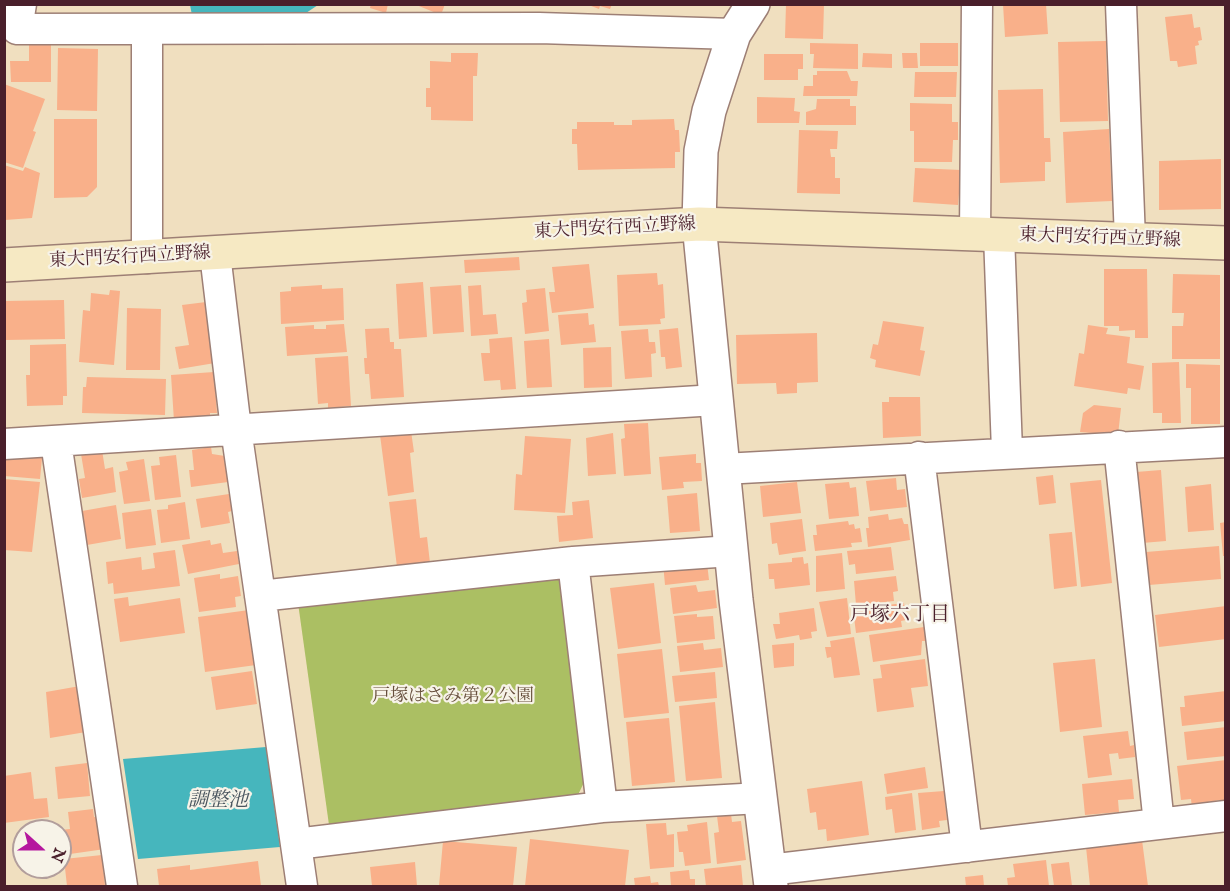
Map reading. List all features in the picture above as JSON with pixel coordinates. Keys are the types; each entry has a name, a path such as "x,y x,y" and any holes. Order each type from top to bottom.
{"main road":[{"name":"東大門安行西立野線","path":"4,265 699,224 1226,243"}],"street":[{"path":"21,4 17,28 147,30 333,15 542,16 734,34"},
{"path":"753,4 734,34 709,111 701,151 699,224 731,550 770,878 967,847 1226,816"},
{"path":"977,4 987,234 1007,452"},
{"path":"1121,4 1130,240"},
{"path":"147,30 147,258"},
{"path":"215,254 236,429 302,886"},
{"path":"4,444 716,400"},
{"path":"56,442 122,886"},
{"path":"723,469 1226,442"},
{"path":"1119,446 1159,824"},
{"path":"920,457 967,847"},
{"path":"260,596 573,561 731,550"},
{"path":"573,561 602,807"},
{"path":"296,844 602,807 760,798"}],"green space":[{"name":"戸塚はさみ第２公園","path":"548,572 567,586 588,774 577,797 329,825 298,603"}],"water":[{"path":"190,5 318,5 306,13 192,15"},
{"name":"調整池","path":"266,747 280,847 138,859 123,759"}],"building":[{"path":"371,4 388,4 386,13 370,8"},
{"path":"414,4 445,4 441,15"},
{"path":"586,4 612,4 610,9 600,6 599,9"},
{"path":"786,4 824,4 823,39 785,38"},
{"path":"1003,4 1046,4 1048,34 1005,37"},
{"path":"1192,14 1194,28 1200,27 1202,40 1198,41 1199,45 1195,46 1197,64 1178,67 1177,61 1170,61 1165,17"},
{"path":"1106,41 1108,121 1060,122 1058,42"},
{"path":"51,43 51,82 11,82 10,61 29,61 29,44"},
{"path":"810,43 858,44 858,69 813,68 814,54 810,54"},
{"path":"920,43 958,43 958,66 920,66"},
{"path":"58,48 98,49 97,111 57,110"},
{"path":"451,53 478,53 477,76 473,76 473,121 431,120 431,107 426,107 426,88 430,88 430,61 451,62"},
{"path":"863,53 892,54 892,68 862,67"},
{"path":"902,53 917,53 918,68 903,68"},
{"path":"764,54 803,54 803,69 798,69 798,80 764,80"},
{"path":"817,71 847,71 851,81 858,81 857,96 803,96 804,86 813,86 813,75 817,75"},
{"path":"915,72 957,72 956,97 914,97"},
{"path":"4,84 45,99 23,168 4,162"},
{"path":"1043,89 1044,138 1050,138 1051,162 1045,162 1045,181 1000,183 998,90"},
{"path":"757,97 795,98 794,111 800,112 799,123 757,123"},
{"path":"817,99 850,99 850,106 856,106 856,125 806,125 806,112 816,109"},
{"path":"910,103 952,104 952,122 958,122 958,140 953,140 952,162 914,162 914,131 910,131"},
{"path":"54,119 97,119 97,187 87,197 54,198"},
{"path":"674,119 675,130 679,130 680,152 675,152 675,168 578,170 577,144 572,144 572,129 577,129 577,122 614,122 614,125 632,125 632,120"},
{"path":"1109,129 1112,201 1066,203 1063,132"},
{"path":"799,130 838,131 837,149 830,149 831,157 835,157 835,178 840,178 840,194 797,193"},
{"path":"1221,159 1221,209 1159,210 1159,161"},
{"path":"4,165 23,171 25,167 40,173 32,218 5,220"},
{"path":"915,168 961,170 958,205 913,202"},
{"path":"519,257 520,270 465,273 464,260"},
{"path":"589,264 594,308 552,313 549,292 555,292 552,267"},
{"path":"1104,269 1147,269 1148,338 1135,338 1135,330 1119,331 1119,326 1104,326"},
{"path":"657,273 658,285 663,284 665,318 660,319 661,324 619,326 617,275"},
{"path":"1173,274 1220,275 1220,359 1172,359 1172,326 1183,326 1184,313 1172,313"},
{"path":"423,282 427,337 399,339 396,284"},
{"path":"322,285 322,289 343,288 344,320 281,324 280,292 291,291 291,287"},
{"path":"461,285 464,332 433,334 430,287"},
{"path":"481,285 483,315 496,314 498,334 471,336 468,286"},
{"path":"545,288 549,331 525,334 522,303 527,302 526,290"},
{"path":"110,290 120,291 114,365 79,362 83,310 90,311 91,293 109,295"},
{"path":"64,300 65,339 5,340 5,301"},
{"path":"206,302 215,363 179,369 175,347 189,345 182,305"},
{"path":"127,308 161,309 160,370 126,370"},
{"path":"588,313 589,325 594,324 596,342 561,345 558,315"},
{"path":"883,321 924,327 920,350 925,351 920,376 875,367 876,360 870,358 873,344 878,345"},
{"path":"344,324 347,352 287,356 285,327 314,325 314,329 326,329 326,325"},
{"path":"1088,325 1108,328 1106,334 1130,337 1127,363 1144,366 1140,390 1128,388 1127,394 1074,386 1079,353 1084,354"},
{"path":"389,328 390,342 394,342 394,349 401,349 404,397 371,399 369,374 365,374 364,358 367,358 365,329"},
{"path":"678,328 682,367 666,369 665,357 661,357 659,330"},
{"path":"648,329 649,342 655,342 656,353 651,354 652,377 625,379 621,331"},
{"path":"817,333 818,382 797,383 797,393 777,394 776,383 737,384 736,335"},
{"path":"512,337 516,389 501,390 500,380 484,381 481,353 490,353 489,339"},
{"path":"549,339 552,387 527,388 524,341"},
{"path":"66,344 67,396 63,396 63,405 27,406 26,375 30,375 30,345"},
{"path":"611,347 612,387 584,388 583,348"},
{"path":"348,356 351,406 328,408 328,403 318,404 315,358"},
{"path":"1179,362 1181,423 1162,423 1162,413 1153,413 1152,363"},
{"path":"1186,364 1220,365 1220,424 1191,424 1191,388 1186,388"},
{"path":"214,372 217,413 210,413 210,419 174,421 171,375"},
{"path":"87,377 166,379 165,415 82,413 83,387 86,387"},
{"path":"889,397 920,397 921,436 883,438 882,402 889,402"},
{"path":"1094,405 1121,408 1118,435 1080,432 1083,413"},
{"path":"648,423 651,474 624,476 621,439 625,438 624,424"},
{"path":"411,431 414,452 410,453 414,492 388,496 380,435"},
{"path":"613,433 616,474 588,476 586,438"},
{"path":"525,436 571,439 565,513 514,510 516,474 522,475"},
{"path":"211,447 212,454 225,456 228,482 191,487 189,470 194,470 192,450"},
{"path":"102,450 105,469 113,467 116,492 82,498 79,479 85,478 81,454"},
{"path":"696,454 696,463 701,463 702,481 683,482 684,488 662,490 659,457"},
{"path":"4,455 42,458 40,479 4,476"},
{"path":"176,455 181,497 155,500 151,466 160,465 159,457"},
{"path":"144,459 150,501 124,504 119,472 128,470 126,462"},
{"path":"1161,470 1166,541 1142,543 1136,472"},
{"path":"1053,475 1056,503 1039,505 1036,477"},
{"path":"896,478 897,490 905,489 907,507 870,511 866,481"},
{"path":"4,479 40,482 32,552 4,550"},
{"path":"1101,480 1112,583 1081,587 1070,483"},
{"path":"797,482 801,513 763,517 760,486"},
{"path":"849,482 850,488 856,487 859,516 829,519 825,484"},
{"path":"1211,484 1214,530 1188,532 1185,487"},
{"path":"697,493 700,531 670,533 667,496"},
{"path":"229,494 232,511 228,512 230,523 201,528 196,499"},
{"path":"416,499 420,538 427,537 430,563 397,567 389,502"},
{"path":"589,500 593,538 559,542 557,516 573,515 572,502"},
{"path":"185,502 190,539 161,543 157,510 168,509 168,505"},
{"path":"116,505 121,539 87,545 82,511"},
{"path":"151,509 156,545 126,549 122,513"},
{"path":"888,514 889,520 902,518 904,524 908,524 910,540 868,547 866,528 869,528 868,517"},
{"path":"802,519 806,551 779,555 777,543 772,544 770,523"},
{"path":"848,521 849,525 854,524 855,529 860,528 862,542 851,543 852,547 815,551 813,535 817,535 816,525"},
{"path":"1226,522 1226,556 1223,556 1220,523"},
{"path":"1072,532 1077,586 1054,589 1049,534"},
{"path":"210,540 211,545 221,543 223,553 237,551 239,564 188,574 182,545"},
{"path":"1219,546 1221,579 1149,585 1146,552"},
{"path":"891,547 894,570 856,574 855,564 849,565 847,551"},
{"path":"175,550 180,586 114,594 113,583 108,584 106,562 141,557 142,570 155,568 153,553"},
{"path":"842,553 845,589 816,592 816,556"},
{"path":"803,557 804,564 808,563 810,585 775,589 774,579 769,579 768,564 792,562 792,558"},
{"path":"663,563 707,563 709,580 665,585"},
{"path":"220,574 220,579 238,576 241,596 235,597 236,607 199,612 194,578"},
{"path":"896,576 898,591 893,592 894,601 856,605 854,581"},
{"path":"654,583 661,643 618,649 610,588"},
{"path":"696,585 698,592 715,590 717,608 673,614 670,588"},
{"path":"128,597 129,606 180,598 185,633 120,642 114,599"},
{"path":"847,598 851,634 827,637 819,602"},
{"path":"904,603 906,620 901,621 902,627 856,633 853,609"},
{"path":"1226,606 1226,639 1159,647 1155,615"},
{"path":"814,608 817,631 811,632 812,638 800,640 799,635 776,639 773,624 780,624 779,613"},
{"path":"249,610 256,665 205,672 198,617"},
{"path":"697,614 697,617 713,616 715,639 677,643 674,616"},
{"path":"924,627 926,641 922,641 921,655 873,662 869,635"},
{"path":"854,637 860,675 834,678 831,657 827,658 825,647 831,647 830,641"},
{"path":"703,643 704,650 721,648 723,667 680,672 677,646"},
{"path":"794,643 794,666 774,668 772,645"},
{"path":"662,649 669,713 624,718 617,654"},
{"path":"925,659 928,686 911,688 914,707 877,712 873,679 882,678 880,665"},
{"path":"1095,659 1102,727 1060,732 1053,663"},
{"path":"252,671 257,704 216,710 211,677"},
{"path":"715,672 717,698 675,702 672,676"},
{"path":"80,686 86,732 50,738 46,692"},
{"path":"1226,691 1226,721 1182,726 1180,707 1185,707 1184,696"},
{"path":"715,702 722,778 686,781 679,706"},
{"path":"669,718 675,782 632,786 626,722"},
{"path":"1226,727 1226,756 1187,760 1184,732"},
{"path":"1128,731 1130,746 1134,745 1135,757 1119,759 1118,753 1109,754 1112,775 1088,778 1083,736"},
{"path":"1226,760 1226,803 1221,803 1220,800 1208,802 1208,806 1192,808 1191,799 1181,800 1177,766"},
{"path":"87,763 90,796 58,799 55,767"},
{"path":"925,767 928,788 887,794 884,774"},
{"path":"31,772 34,799 47,798 49,817 12,819 12,822 4,823 4,776"},
{"path":"1132,779 1134,799 1118,800 1119,812 1085,815 1082,784"},
{"path":"862,781 869,835 827,841 826,829 818,830 816,812 810,813 807,789"},
{"path":"944,791 947,820 939,821 940,827 922,830 918,793"},
{"path":"912,793 916,830 895,833 892,809 886,810 885,797"},
{"path":"93,809 94,817 101,816 105,849 72,854 72,819 69,819 68,812"},
{"path":"731,814 732,822 741,821 746,860 717,864 714,833 719,832 717,816"},
{"path":"707,822 711,863 685,866 683,852 679,852 677,832 688,831 687,825"},
{"path":"666,823 667,835 674,834 674,867 650,869 646,824"},
{"path":"530,839 629,850 625,886 525,886"},
{"path":"1142,840 1148,886 1090,886 1086,847"},
{"path":"443,841 517,847 513,886 439,886"},
{"path":"102,855 105,886 67,886 66,879 72,879 72,858"},
{"path":"1046,860 1049,886 1008,886 1007,878 1015,877 1013,864"},
{"path":"258,861 261,886 159,886 157,869 190,865 190,870"},
{"path":"415,862 417,886 372,886 370,867"},
{"path":"1069,862 1072,886 1054,886 1051,864"},
{"path":"741,865 743,886 706,886 704,869"},
{"path":"689,870 690,879 695,879 695,886 671,886 670,872"},
{"path":"983,875 984,886 966,886 965,877"},
{"path":"650,876 651,883 658,882 659,886 635,886 634,878"}],"district":[{"name":"戸塚六丁目","path":"900,616"}]}
